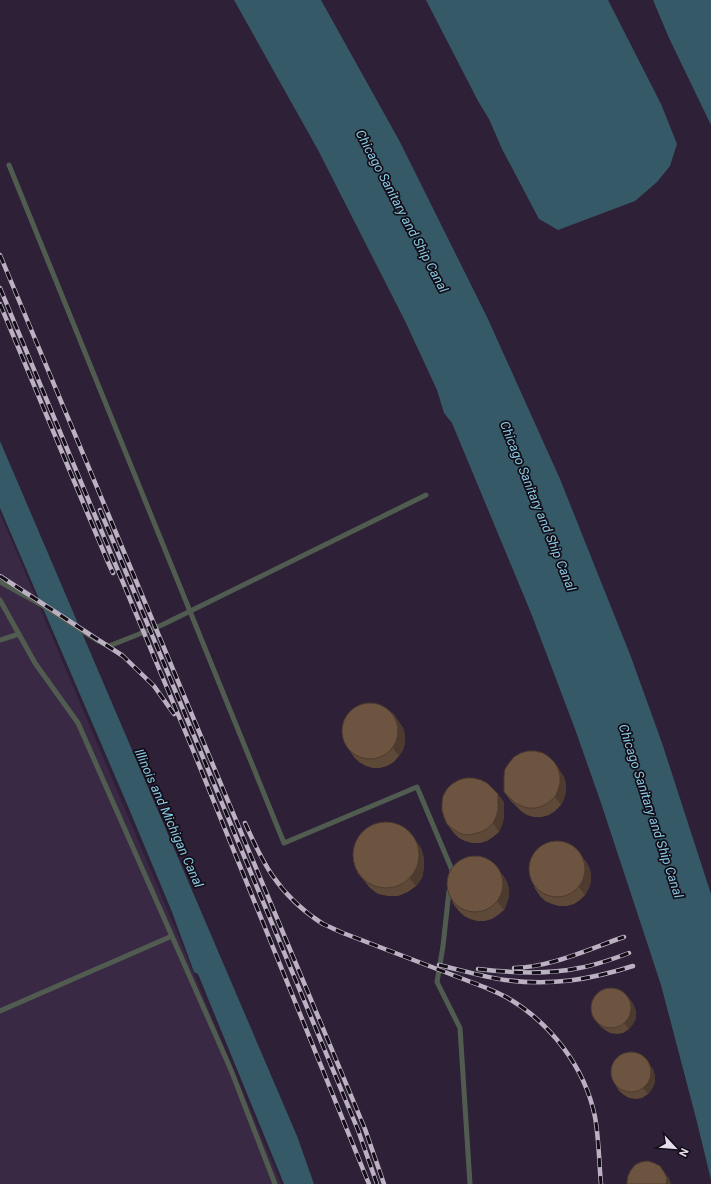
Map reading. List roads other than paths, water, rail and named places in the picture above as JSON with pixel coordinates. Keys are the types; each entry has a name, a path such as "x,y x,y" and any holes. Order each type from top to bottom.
{"lane":[{"path":"9,165 284,843 417,787 452,870 451,878"},
{"path":"0,582 40,604 109,646 162,626 426,495"},
{"path":"0,600 36,663 78,723 231,1070 275,1184"},
{"path":"0,640 19,634"},
{"path":"450,885 437,982 460,1028 470,1184"},
{"path":"0,1011 172,936"}],"water":[{"name":"Chicago Sanitary and Ship Canal","path":"234,0 321,0 400,142 487,317 560,479 631,657 662,743 711,894 711,1180 661,985 601,803 531,613 452,423 444,413 437,390 405,321 318,150"},
{"path":"426,0 608,0 661,104 677,144 670,166 657,182 635,201 558,230 539,219 502,149 489,119 478,101"},
{"path":"653,0 711,0 711,125 669,38"},
{"name":"Illinois and Michigan Canal","path":"0,441 297,1136 314,1184 284,1184 198,974 194,972 172,912 127,804 0,508"}],"railway":[{"path":"0,255 365,1129 384,1184"},
{"path":"0,288 195,755 369,1184"},
{"path":"0,304 113,573"},
{"path":"100,510 358,1130 377,1184"},
{"path":"0,576 123,656 154,686 174,714"},
{"path":"245,823 268,869 277,882 295,902 323,924 501,994 522,1007 551,1033 574,1064 590,1099 595,1117 601,1184"},
{"path":"514,968 528,967 556,961 624,937"},
{"path":"478,969 503,972 554,972 592,965 629,953"},
{"path":"439,965 497,979 522,982 554,982 585,978 633,966"}]}
